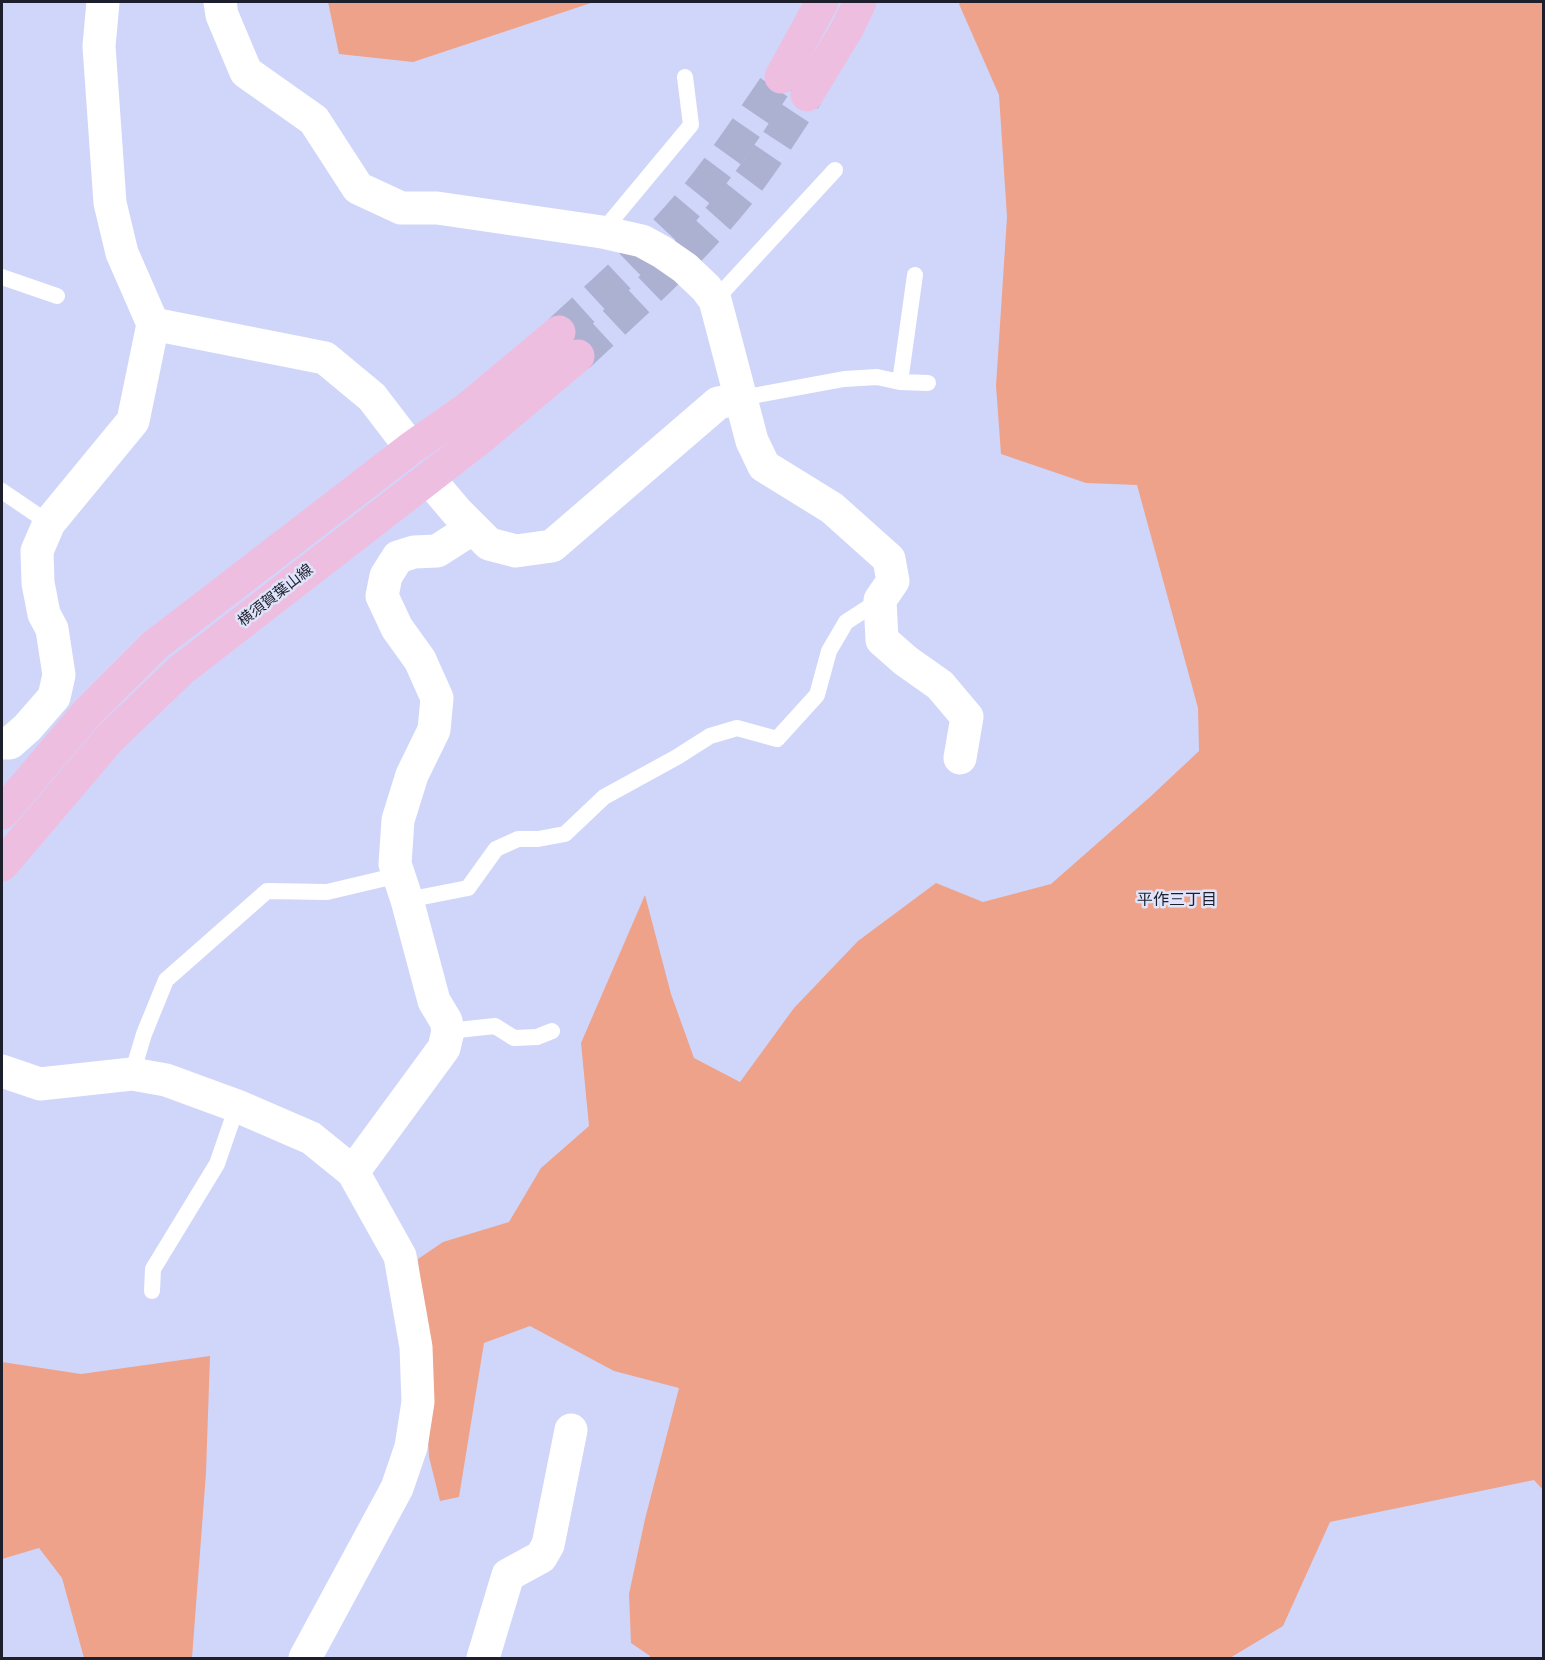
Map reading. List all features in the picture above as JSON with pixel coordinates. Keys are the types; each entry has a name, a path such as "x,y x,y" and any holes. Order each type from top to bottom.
{"main road":[{"path":"781,77 822,2"},
{"path":"807,94 847,29 860,2"},
{"name":"横須賀葉山線","path":"2,813 87,713 155,645 411,448 468,408 569,344 429,479 181,670 110,738 2,865"}],"street":[{"path":"2,743 10,743 27,728 54,697 59,675 52,629 44,614 38,583 37,551 49,523 133,421 153,324 122,253 110,203 99,46 103,2"},
{"path":"220,2 222,15 246,72 314,120 358,188 401,208 437,208 603,232 642,241 662,252 699,281 715,300 752,441 764,466 832,507 889,559 893,581 880,600 882,640 940,686 967,717 960,758"},
{"path":"153,324 325,358 372,397 411,448"},
{"path":"429,479 489,544 516,551 552,546 718,403 741,398"},
{"path":"353,1172 444,1048 448,1031 446,1021 434,1001 403,887 394,864 398,820 412,775 434,730 437,698 420,660 397,628 382,596 386,576 398,557 414,552 437,551 473,528"},
{"path":"2,1071 40,1083 132,1074 166,1080 237,1106 311,1138 353,1172 400,1256 416,1347 418,1402 411,1447 397,1488 305,1659"},
{"path":"483,1659 508,1575 541,1557 548,1545 572,1430"}],"lane":[{"path":"603,232 691,125 685,77"},
{"path":"715,300 835,171"},
{"path":"900,382 915,275"},
{"path":"2,277 57,296"},
{"path":"741,398 844,379 877,377 900,382 928,383"},
{"path":"2,491 49,523"},
{"path":"132,1074 144,1034 166,980 267,891 279,889 327,892 403,887 468,888 496,849 518,839 565,834 604,797 710,736 737,728 777,739 817,695 829,651 846,622 880,600"},
{"path":"448,1031 495,1026 514,1038 537,1037 552,1031"},
{"path":"152,1291 153,1269 217,1164 237,1106"}],"shaded area":[{"path":"328,2 594,2 413,62 339,54"},
{"path":"961,2 1543,2 1543,1490 1534,1480 1330,1522 1283,1626 1230,1658 649,1658 650,1656 631,1643 629,1594 645,1519 679,1388 614,1371 530,1326 484,1343 459,1497 440,1501 429,1457 418,1259 443,1242 509,1222 541,1168 589,1126 581,1043 645,895 671,994 694,1058 740,1082 794,1008 858,941 936,883 983,902 1051,884 1199,751 1198,708 1137,485 1086,483 1001,454 996,386 1007,217 999,95 959,4"},
{"path":"210,1356 206,1473 192,1658 84,1658 62,1578 39,1548 2,1559 2,1362 81,1374"}],"tunnel":[{"path":"559,332 631,265 682,212 720,165 781,77"},
{"path":"578,356 656,283 711,227 749,180 807,95"}],"district":[{"name":"平作三丁目","path":"1177,901"}]}
